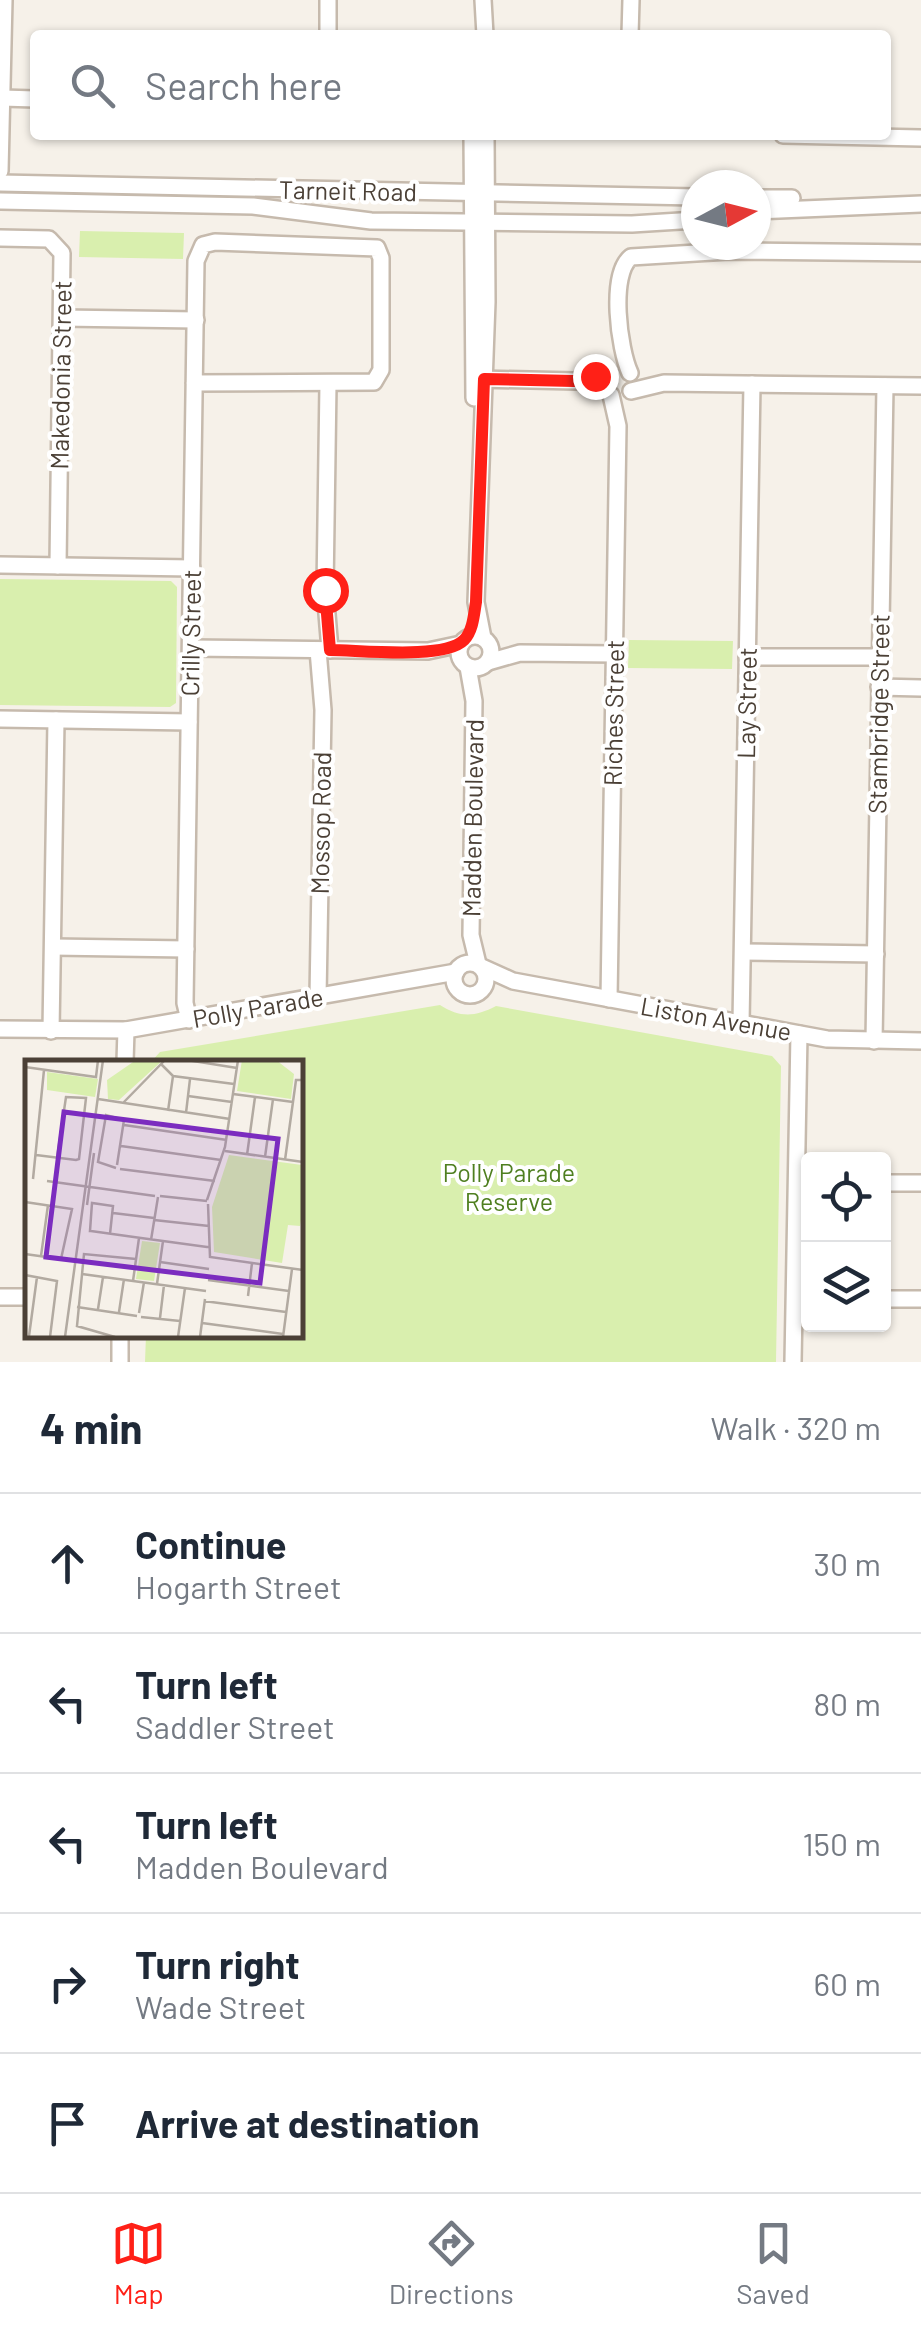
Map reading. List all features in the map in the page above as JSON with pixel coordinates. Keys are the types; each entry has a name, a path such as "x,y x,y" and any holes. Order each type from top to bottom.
{"street":[{"path":"0,171 4,0"},
{"path":"328,0 328,30"},
{"path":"474,30 475,0"},
{"path":"482,0 485,30"},
{"path":"630,30 631,0"},
{"path":"2,98 30,99"},
{"path":"891,137 921,138"},
{"path":"472,140 477,194"},
{"path":"477,194 485,140"},
{"path":"0,185 10,196 89,196 144,202"},
{"name":"Tarneit Road","path":"0,185 681,197"},
{"name":"Madden Boulevard","path":"470,967 481,222 477,194"},
{"path":"771,198 921,202"},
{"path":"0,201 253,206 372,220 632,224 681,221"},
{"path":"771,210 921,202"},
{"name":"Makedonia Street","path":"0,238 50,239 61,247 58,566"},
{"name":"Crilly Street","path":"189,1020 186,949 190,648 200,247 215,242 376,248 381,258 380,376 368,385 328,384"},
{"path":"609,381 619,338 620,274 624,263 635,256 729,252 921,254"},
{"path":"62,318 196,320"},
{"path":"619,338 630,382"},
{"path":"479,379 921,386"},
{"path":"609,381 630,382"},
{"name":"Riches Street","path":"608,999 618,426 609,381"},
{"path":"194,382 328,384"},
{"name":"Riches Street","path":"618,426 630,382"},
{"name":"Mossop Road","path":"318,998 328,384"},
{"name":"Lay Street","path":"741,1023 752,384"},
{"name":"Stambridge Street","path":"874,1041 884,386"},
{"path":"0,565 192,568"},
{"path":"190,648 615,654"},
{"path":"748,657 880,657"},
{"path":"879,687 921,688"},
{"path":"0,719 190,722"},
{"path":"51,1031 56,720"},
{"path":"52,947 186,949"},
{"path":"743,952 876,954"},
{"path":"460,990 470,967 486,978 484,988"},
{"name":"Polly Parade","path":"0,1029 126,1030 422,980 470,967"},
{"name":"Liston Avenue","path":"470,967 513,982 799,1034 921,1041"},
{"name":"Polly Parade","path":"422,980 470,995 484,988"},
{"name":"Liston Avenue","path":"484,988 513,982"},
{"path":"125,1060 126,1030"},
{"path":"799,1034 801,1152"},
{"path":"891,1182 921,1183"},
{"path":"793,1362 801,1298"},
{"path":"891,1299 921,1299"}],"green space":[{"path":"80,231 184,233 183,259 79,257"},
{"path":"0,579 171,581 177,587 176,703 170,707 0,705"},
{"path":"629,640 733,641 732,669 628,668"},
{"name":"Polly Parade Reserve","path":"440,1005 468,1014 496,1006 772,1056 781,1066 776,1362 145,1362 146,1337 302,1337 302,1060 153,1060 160,1052"}],"route":[{"path":"325,590 330,650 428,651 461,644 468,637 476,602 478,447 484,379 574,381 595,376"}]}
